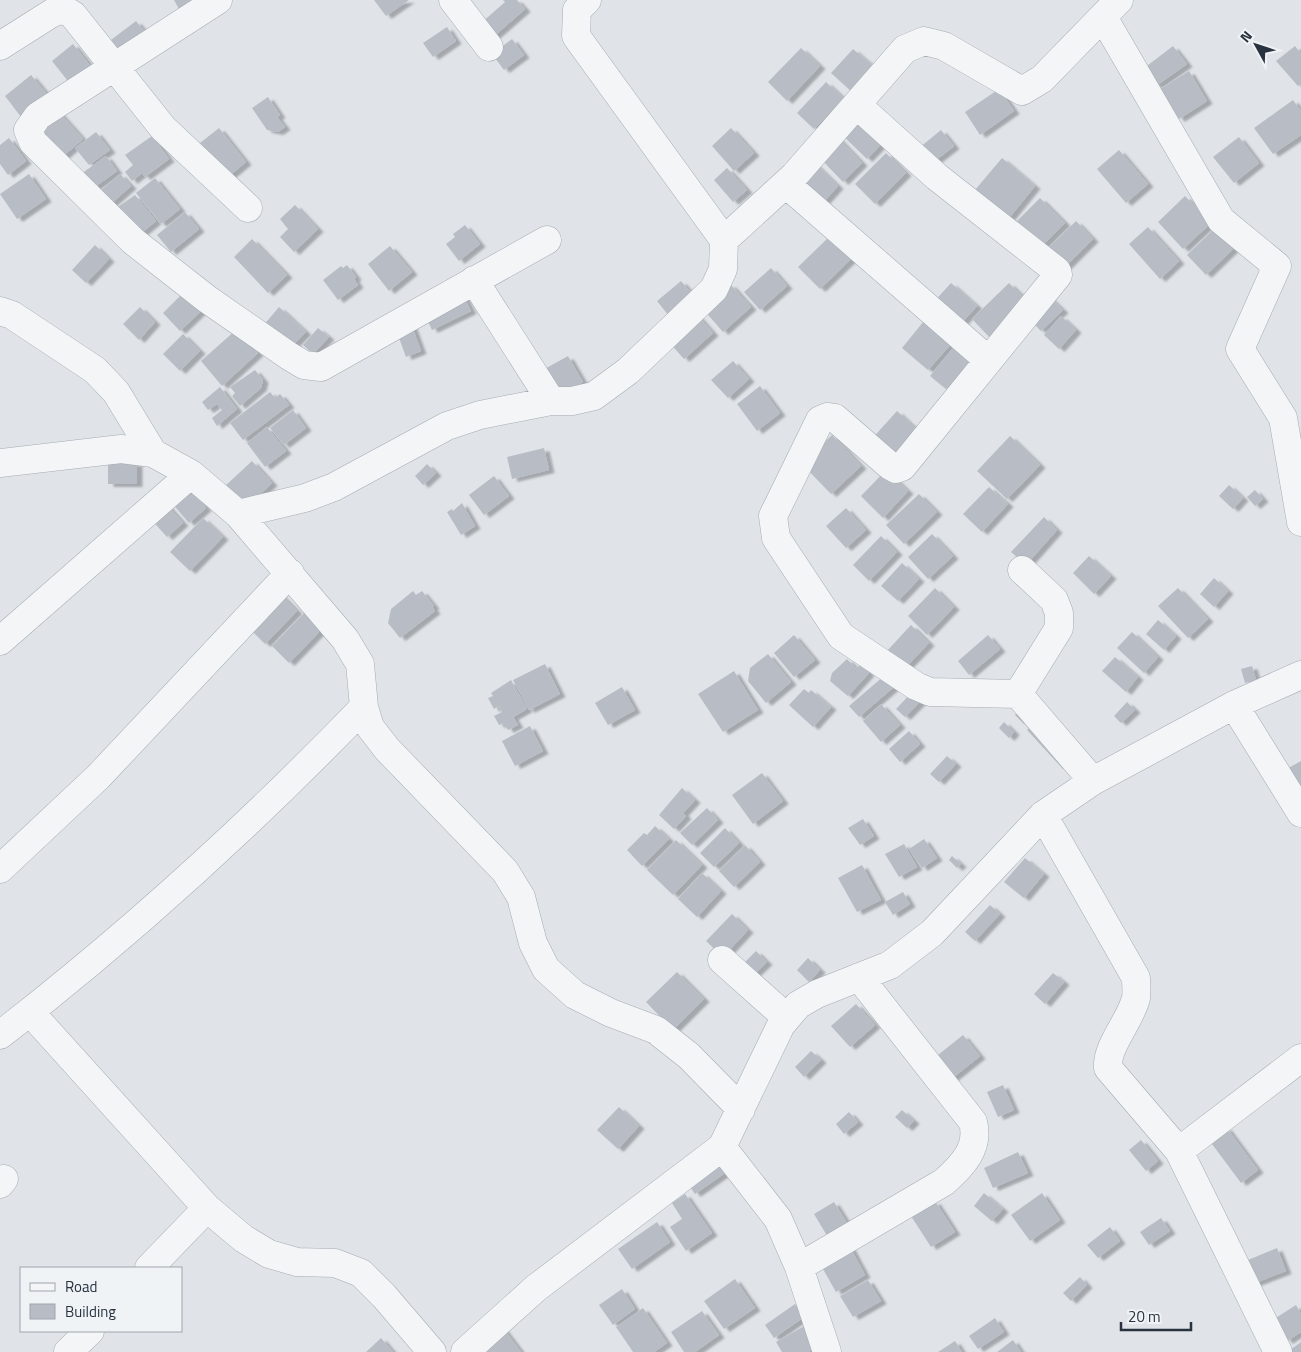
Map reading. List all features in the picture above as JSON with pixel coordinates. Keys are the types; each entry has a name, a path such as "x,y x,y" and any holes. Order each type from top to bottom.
{"street":[{"path":"218,0 38,116 28,130 34,142 134,241 227,314 304,365 321,367 392,325 547,240"},
{"path":"454,0 489,47"},
{"path":"238,514 305,498 334,487 447,426 480,415 594,396 628,371 714,289 723,269 724,240 576,36 577,10 587,0"},
{"path":"0,46 52,13 63,9 73,15 163,128 248,208"},
{"path":"724,240 786,184 906,49 924,41 944,46 1022,92 1042,78 1111,9 1221,220 1276,266 1240,349 1283,418 1301,522"},
{"path":"857,105 937,177 1057,271 1055,280 902,467 896,468 889,465 835,418 827,417 820,420 773,516 776,538 841,636 916,686 930,692 1018,694 1093,782"},
{"path":"786,184 988,360"},
{"path":"474,280 550,402"},
{"path":"0,311 12,315 95,370 116,392 153,453"},
{"path":"0,463 121,449 153,453 191,474 238,514 345,639 360,664 364,687 364,707 370,728 387,749 505,871 521,897 533,943 546,969 575,995 611,1013 656,1030 689,1056 740,1109"},
{"path":"0,641 191,474"},
{"path":"1018,694 1059,628 1059,613 1054,600 1022,570"},
{"path":"0,869 98,777 290,573"},
{"path":"465,1352 536,1288 722,1146 781,1025 798,1006 817,994 890,964 932,934 1043,815 1093,782 1234,706 1301,675"},
{"path":"1234,706 1301,812"},
{"path":"0,1035 167,897 280,793 364,707"},
{"path":"1043,815 1136,978 1136,997 1126,1022 1107,1058 1108,1068 1179,1151 1278,1352"},
{"path":"722,960 787,1018"},
{"path":"799,1267 944,1182 961,1167 973,1147 976,1134 973,1122 859,977"},
{"path":"30,1012 207,1208 244,1239 269,1254 297,1262 335,1263 361,1274 384,1296 432,1352"},
{"path":"1179,1151 1301,1058"},
{"path":"722,1146 778,1219 799,1267 827,1352"},
{"path":"150,1267 207,1208"},
{"path":"68,1352 89,1332"}],"building":[{"path":"174,0 199,0 180,11"},
{"path":"374,0 409,0 386,16"},
{"path":"503,0 517,0 525,9 493,37 481,23 505,2"},
{"path":"136,21 150,38 116,63 103,46"},
{"path":"447,27 456,41 433,57 423,43"},
{"path":"512,39 524,55 504,70 492,54"},
{"path":"73,44 92,68 71,85 52,61"},
{"path":"1173,46 1187,64 1156,86 1143,69"},
{"path":"1295,46 1301,54 1301,83 1298,86 1276,61"},
{"path":"801,48 820,66 787,101 768,82"},
{"path":"853,49 874,67 852,92 831,73"},
{"path":"1189,71 1207,101 1179,119 1160,89"},
{"path":"31,75 51,99 24,121 5,96"},
{"path":"826,82 843,98 814,129 797,113"},
{"path":"999,89 1014,111 980,135 965,112"},
{"path":"268,97 280,115 277,117 285,127 278,132 267,130 252,108"},
{"path":"1293,100 1301,111 1301,135 1273,154 1254,128"},
{"path":"56,109 83,139 61,158 35,128"},
{"path":"857,112 886,139 867,159 838,131"},
{"path":"219,128 246,162 228,177 200,143"},
{"path":"731,128 754,153 734,171 712,146"},
{"path":"941,130 954,146 931,164 919,148"},
{"path":"96,132 110,150 89,165 75,148"},
{"path":"152,136 169,159 145,177 142,173 132,181 125,172 133,165 125,155"},
{"path":"837,137 862,163 843,182 818,156"},
{"path":"1239,137 1259,163 1234,183 1213,157"},
{"path":"9,138 26,161 8,175 0,164 0,145"},
{"path":"1119,150 1148,184 1126,203 1097,169"},
{"path":"886,153 906,173 875,204 855,184"},
{"path":"106,156 117,171 92,189 81,174"},
{"path":"1002,158 1035,186 1009,218 975,190"},
{"path":"812,161 838,186 820,206 793,181"},
{"path":"727,168 747,190 733,202 714,180"},
{"path":"29,174 46,199 17,219 0,194"},
{"path":"120,174 131,186 104,210 93,197"},
{"path":"155,178 180,209 161,224 136,193"},
{"path":"135,195 156,221 139,235 112,211"},
{"path":"1185,196 1211,223 1183,249 1158,222"},
{"path":"1040,198 1065,223 1040,248 1015,223"},
{"path":"295,205 318,229 294,252 280,237 288,229 280,219"},
{"path":"185,212 199,229 171,252 157,235"},
{"path":"1076,221 1093,239 1064,268 1046,250"},
{"path":"465,225 480,244 459,261 446,244 455,237 453,234"},
{"path":"1148,227 1179,261 1160,279 1129,244"},
{"path":"1216,227 1236,246 1206,275 1187,255"},
{"path":"831,235 853,257 820,289 798,267"},
{"path":"252,239 287,275 268,293 234,257"},
{"path":"95,245 109,259 86,283 72,270"},
{"path":"390,246 412,272 389,291 368,264"},
{"path":"347,265 356,277 354,279 358,285 338,300 323,280 341,266 343,268"},
{"path":"771,268 787,286 760,310 744,292"},
{"path":"681,281 698,301 673,321 657,301"},
{"path":"951,283 977,306 956,329 930,306"},
{"path":"1009,283 1031,305 994,342 972,319"},
{"path":"730,284 751,307 723,332 703,309"},
{"path":"186,290 204,308 180,331 163,313"},
{"path":"462,293 471,311 432,330 423,311"},
{"path":"1047,295 1063,310 1041,331 1026,316"},
{"path":"140,307 155,322 139,340 123,324"},
{"path":"279,307 306,332 287,351 262,327"},
{"path":"697,315 713,333 684,359 668,341"},
{"path":"1061,316 1076,330 1059,349 1044,335"},
{"path":"410,321 421,351 406,357 395,327"},
{"path":"924,321 951,344 928,370 902,348"},
{"path":"318,328 329,337 313,354 303,345"},
{"path":"237,329 258,353 222,386 201,361"},
{"path":"183,334 200,351 180,371 163,354"},
{"path":"954,347 970,360 946,389 930,376"},
{"path":"568,356 583,382 556,397 541,371"},
{"path":"733,361 749,379 728,398 711,380"},
{"path":"255,370 263,380 261,388 240,406 232,396 235,393 230,387"},
{"path":"760,386 780,413 757,431 737,404"},
{"path":"220,387 237,409 217,426 212,418 222,410 217,404 208,410 202,402"},
{"path":"270,392 275,398 280,394 289,405 243,440 230,423"},
{"path":"293,410 306,428 284,445 270,428"},
{"path":"897,411 918,431 890,462 869,442"},
{"path":"267,427 286,451 265,467 247,443"},
{"path":"832,435 861,466 831,494 802,464"},
{"path":"1010,436 1040,465 1007,499 977,471"},
{"path":"544,448 549,470 512,479 507,457"},
{"path":"252,461 272,483 244,509 224,487"},
{"path":"108,463 137,463 137,484 108,484"},
{"path":"427,464 436,473 423,485 415,476"},
{"path":"886,470 908,491 883,518 861,496"},
{"path":"494,476 509,496 484,515 469,495"},
{"path":"1229,485 1243,498 1233,509 1219,496"},
{"path":"187,486 206,508 189,523 170,501"},
{"path":"989,487 1008,504 982,532 963,514"},
{"path":"1255,490 1263,499 1255,506 1247,497"},
{"path":"919,494 937,512 904,544 886,525"},
{"path":"165,503 183,523 167,537 149,517"},
{"path":"462,503 475,526 461,535 447,512 452,509 453,511"},
{"path":"846,508 866,530 846,548 826,526"},
{"path":"1044,517 1057,530 1026,565 1011,552"},
{"path":"203,518 223,537 190,571 170,552"},
{"path":"932,534 953,556 928,579 908,557"},
{"path":"881,536 897,552 869,581 853,565"},
{"path":"1089,556 1111,576 1094,594 1073,573"},
{"path":"902,563 919,579 898,601 881,586"},
{"path":"1214,578 1228,591 1214,607 1200,594"},
{"path":"935,588 954,607 927,635 908,616"},
{"path":"1178,588 1208,619 1188,638 1158,606"},
{"path":"277,591 297,611 265,644 245,624"},
{"path":"413,591 416,595 422,591 434,606 432,607 435,611 400,638 388,623 391,609"},
{"path":"305,612 322,629 289,663 272,646"},
{"path":"1158,620 1176,636 1164,650 1146,634"},
{"path":"911,625 929,643 904,669 886,652"},
{"path":"1132,632 1158,657 1144,673 1117,648"},
{"path":"794,635 815,660 794,677 774,653"},
{"path":"988,635 1000,649 969,675 958,661"},
{"path":"768,654 791,682 766,703 748,681 750,668"},
{"path":"1115,657 1138,677 1126,692 1102,671"},
{"path":"847,659 856,668 860,665 869,673 848,696 830,681 832,673"},
{"path":"545,664 560,694 529,710 513,680"},
{"path":"1252,666 1256,680 1245,683 1241,669"},
{"path":"734,671 758,710 723,732 698,694"},
{"path":"885,675 895,686 859,717 849,706"},
{"path":"511,680 527,709 513,717 518,725 508,730 504,723 499,725 494,716 502,712 498,706 494,709 488,698 493,696 491,693"},
{"path":"622,687 635,710 608,725 595,703"},
{"path":"804,689 809,693 811,690 831,707 813,727 789,705"},
{"path":"914,690 923,699 905,717 896,709"},
{"path":"1127,702 1135,710 1121,723 1114,716"},
{"path":"881,704 900,725 881,742 863,721"},
{"path":"1021,708 1031,717 1024,724 1015,715"},
{"path":"1004,722 1014,732 1009,738 999,728"},
{"path":"1035,723 1071,762 1063,769 1027,730"},
{"path":"530,726 543,751 515,766 502,741"},
{"path":"909,731 920,744 900,762 889,749"},
{"path":"947,756 956,764 939,782 930,774"},
{"path":"1301,761 1301,809 1281,772"},
{"path":"762,773 783,801 753,824 732,795"},
{"path":"682,788 695,800 683,813 686,816 674,829 659,815"},
{"path":"707,808 718,820 692,845 680,833"},
{"path":"863,819 874,836 860,845 848,828"},
{"path":"655,826 669,839 642,866 627,850 644,833 647,835"},
{"path":"725,828 739,843 714,867 700,853"},
{"path":"924,839 937,858 922,868 909,849"},
{"path":"676,840 702,865 673,895 647,870"},
{"path":"904,844 917,867 899,877 885,854"},
{"path":"745,845 760,862 734,887 719,871"},
{"path":"952,856 961,864 957,868 949,860"},
{"path":"1025,858 1044,874 1024,898 1004,882"},
{"path":"862,865 881,900 857,912 838,878"},
{"path":"702,873 721,891 697,917 678,899"},
{"path":"903,892 910,904 893,915 885,902"},
{"path":"990,905 1000,914 975,941 965,932"},
{"path":"732,914 748,930 723,957 706,941"},
{"path":"756,951 767,962 748,980 737,970"},
{"path":"808,958 820,970 809,982 797,970"},
{"path":"677,972 704,999 673,1030 646,1002"},
{"path":"1053,973 1064,982 1045,1004 1034,994"},
{"path":"856,1004 875,1025 850,1047 831,1026"},
{"path":"963,1035 980,1056 945,1084 928,1063"},
{"path":"811,1051 821,1060 804,1077 795,1067"},
{"path":"1003,1085 1014,1110 998,1117 987,1092"},
{"path":"619,1107 639,1126 618,1149 597,1130"},
{"path":"902,1110 914,1121 907,1128 895,1117"},
{"path":"849,1112 858,1122 844,1134 836,1124"},
{"path":"1226,1127 1258,1170 1241,1183 1209,1140"},
{"path":"1141,1140 1158,1161 1146,1171 1129,1150"},
{"path":"1018,1152 1028,1173 993,1188 984,1168"},
{"path":"718,1162 725,1173 695,1194 688,1184"},
{"path":"984,1193 1003,1209 992,1221 974,1206"},
{"path":"1042,1193 1060,1220 1030,1241 1011,1215"},
{"path":"685,1194 712,1233 686,1251 670,1227 682,1219 672,1203"},
{"path":"935,1201 955,1232 931,1247 911,1216"},
{"path":"834,1202 852,1231 832,1244 814,1214"},
{"path":"1161,1218 1170,1231 1149,1245 1140,1232"},
{"path":"657,1222 670,1242 632,1269 618,1249"},
{"path":"1110,1227 1120,1241 1098,1258 1087,1245"},
{"path":"849,1245 865,1275 836,1292 819,1262"},
{"path":"1277,1248 1286,1271 1250,1285 1241,1263"},
{"path":"1080,1277 1087,1285 1071,1301 1063,1293"},
{"path":"735,1279 755,1308 724,1329 704,1301"},
{"path":"868,1280 881,1301 853,1317 840,1296"},
{"path":"622,1289 635,1309 613,1325 599,1305"},
{"path":"795,1304 804,1317 774,1338 765,1325"},
{"path":"1296,1305 1301,1314 1301,1332 1287,1341 1274,1319"},
{"path":"643,1308 667,1343 654,1352 633,1352 616,1327"},
{"path":"702,1311 719,1335 695,1352 684,1352 671,1332"},
{"path":"995,1318 1004,1332 978,1349 969,1336"},
{"path":"806,1325 818,1346 808,1352 782,1352 776,1342"},
{"path":"502,1327 521,1352 470,1352"},
{"path":"381,1338 393,1352 366,1352"},
{"path":"1013,1340 1021,1352 997,1352"},
{"path":"955,1341 962,1352 938,1352"},
{"path":"1301,1342 1301,1352 1287,1352"}]}
